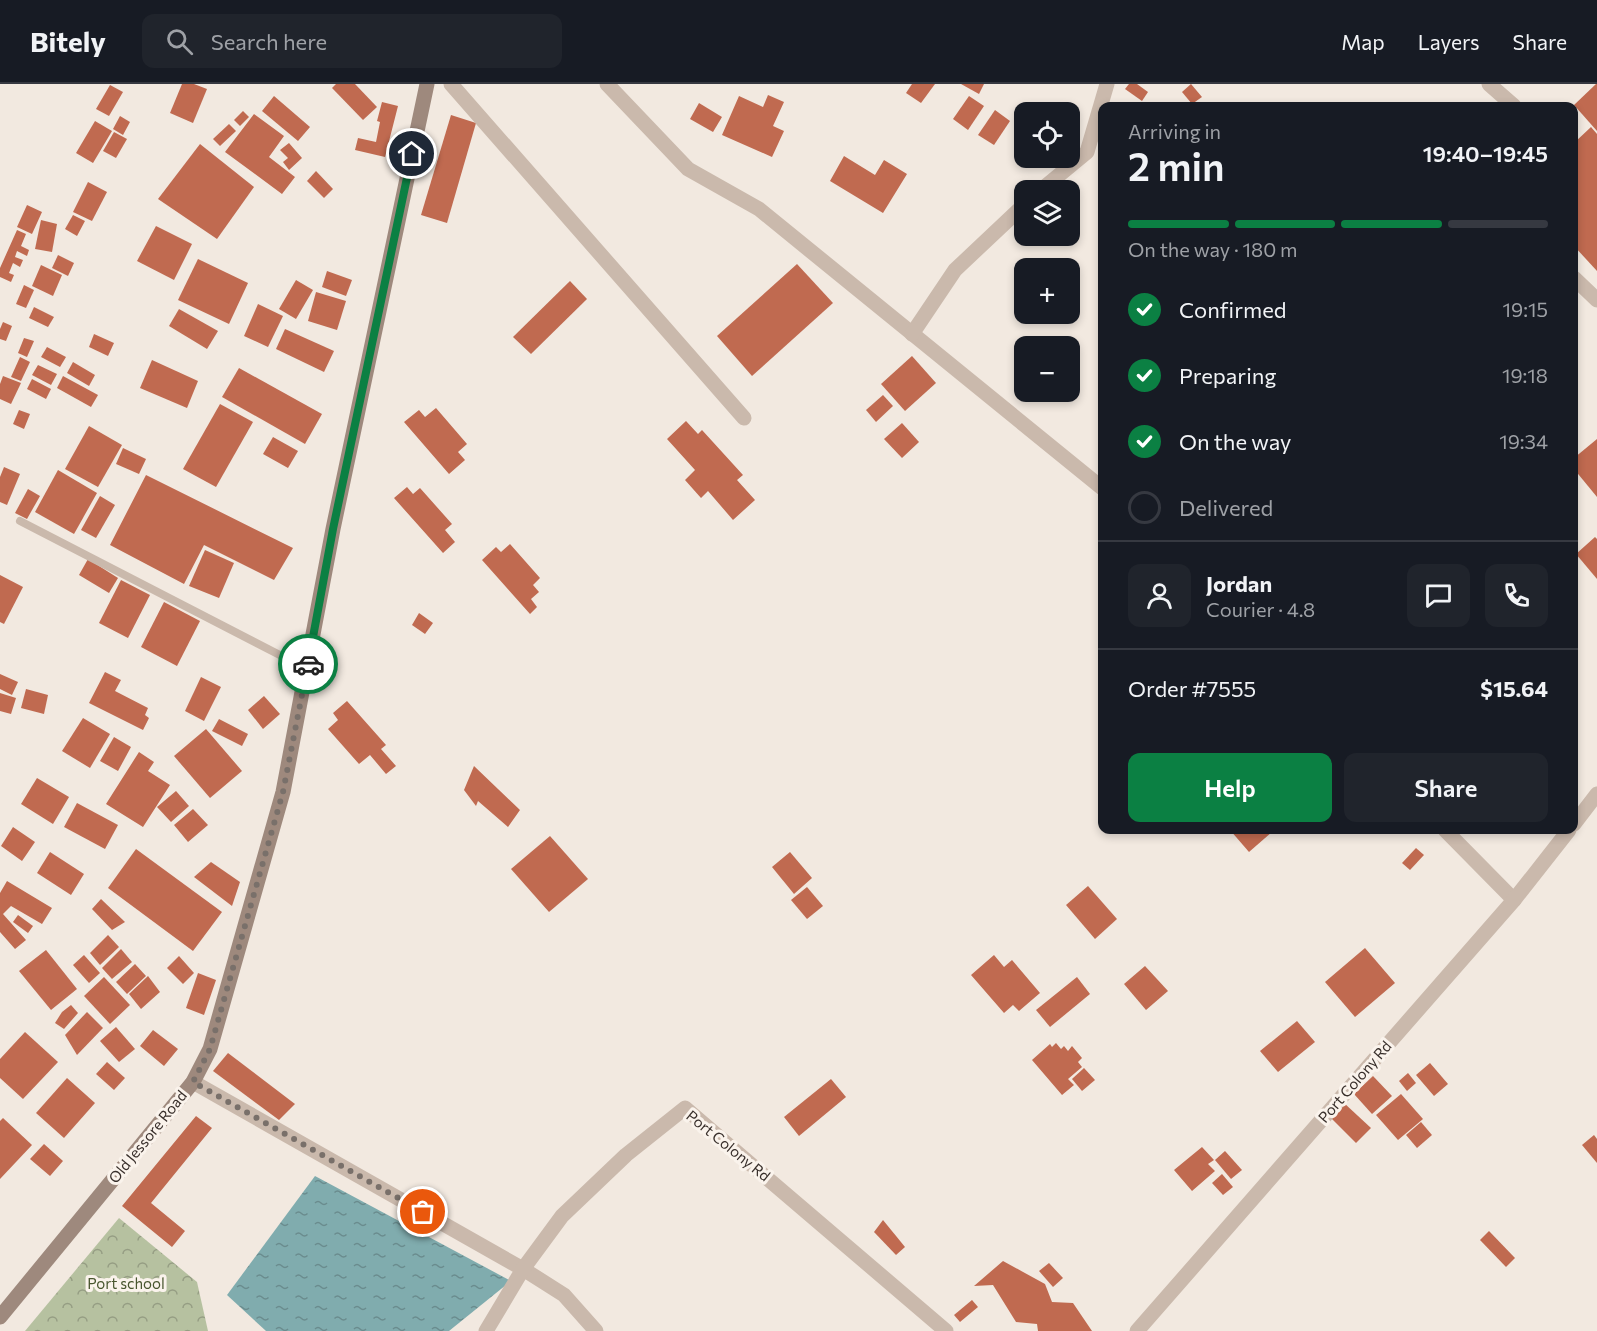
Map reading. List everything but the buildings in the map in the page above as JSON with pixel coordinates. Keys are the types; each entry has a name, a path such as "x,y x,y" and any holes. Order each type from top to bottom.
{"main road":[{"name":"Old Jessore Road","path":"0,1317 193,1082 210,1049 283,792 333,529 427,84"}],"street":[{"path":"451,84 744,418"},
{"path":"607,84 688,169 759,209 1098,485"},
{"path":"1102,102 1107,84"},
{"path":"1489,84 1509,102"},
{"path":"1053,180 1087,152 1098,115"},
{"path":"912,334 955,270 1014,214"},
{"path":"1578,282 1597,300"},
{"path":"1578,819 1597,794"},
{"path":"1449,834 1514,900"},
{"name":"Port Colony Rd","path":"1137,1331 1514,900 1566,834"},
{"path":"193,1082 523,1269 564,1295 596,1331"},
{"name":"Port Colony Rd","path":"486,1331 523,1269 562,1216 626,1155 685,1108 946,1331"}],"lane":[{"path":"20,521 307,669"}],"green space":[{"name":"Port school","path":"119,1218 197,1282 208,1331 25,1331"}],"water":[{"path":"315,1176 511,1281 449,1331 266,1331 227,1295"}],"way so far":[{"path":"308,664 283,792 210,1049 193,1082 423,1212"}],"route":[{"path":"308,664 333,529 412,154"}]}
